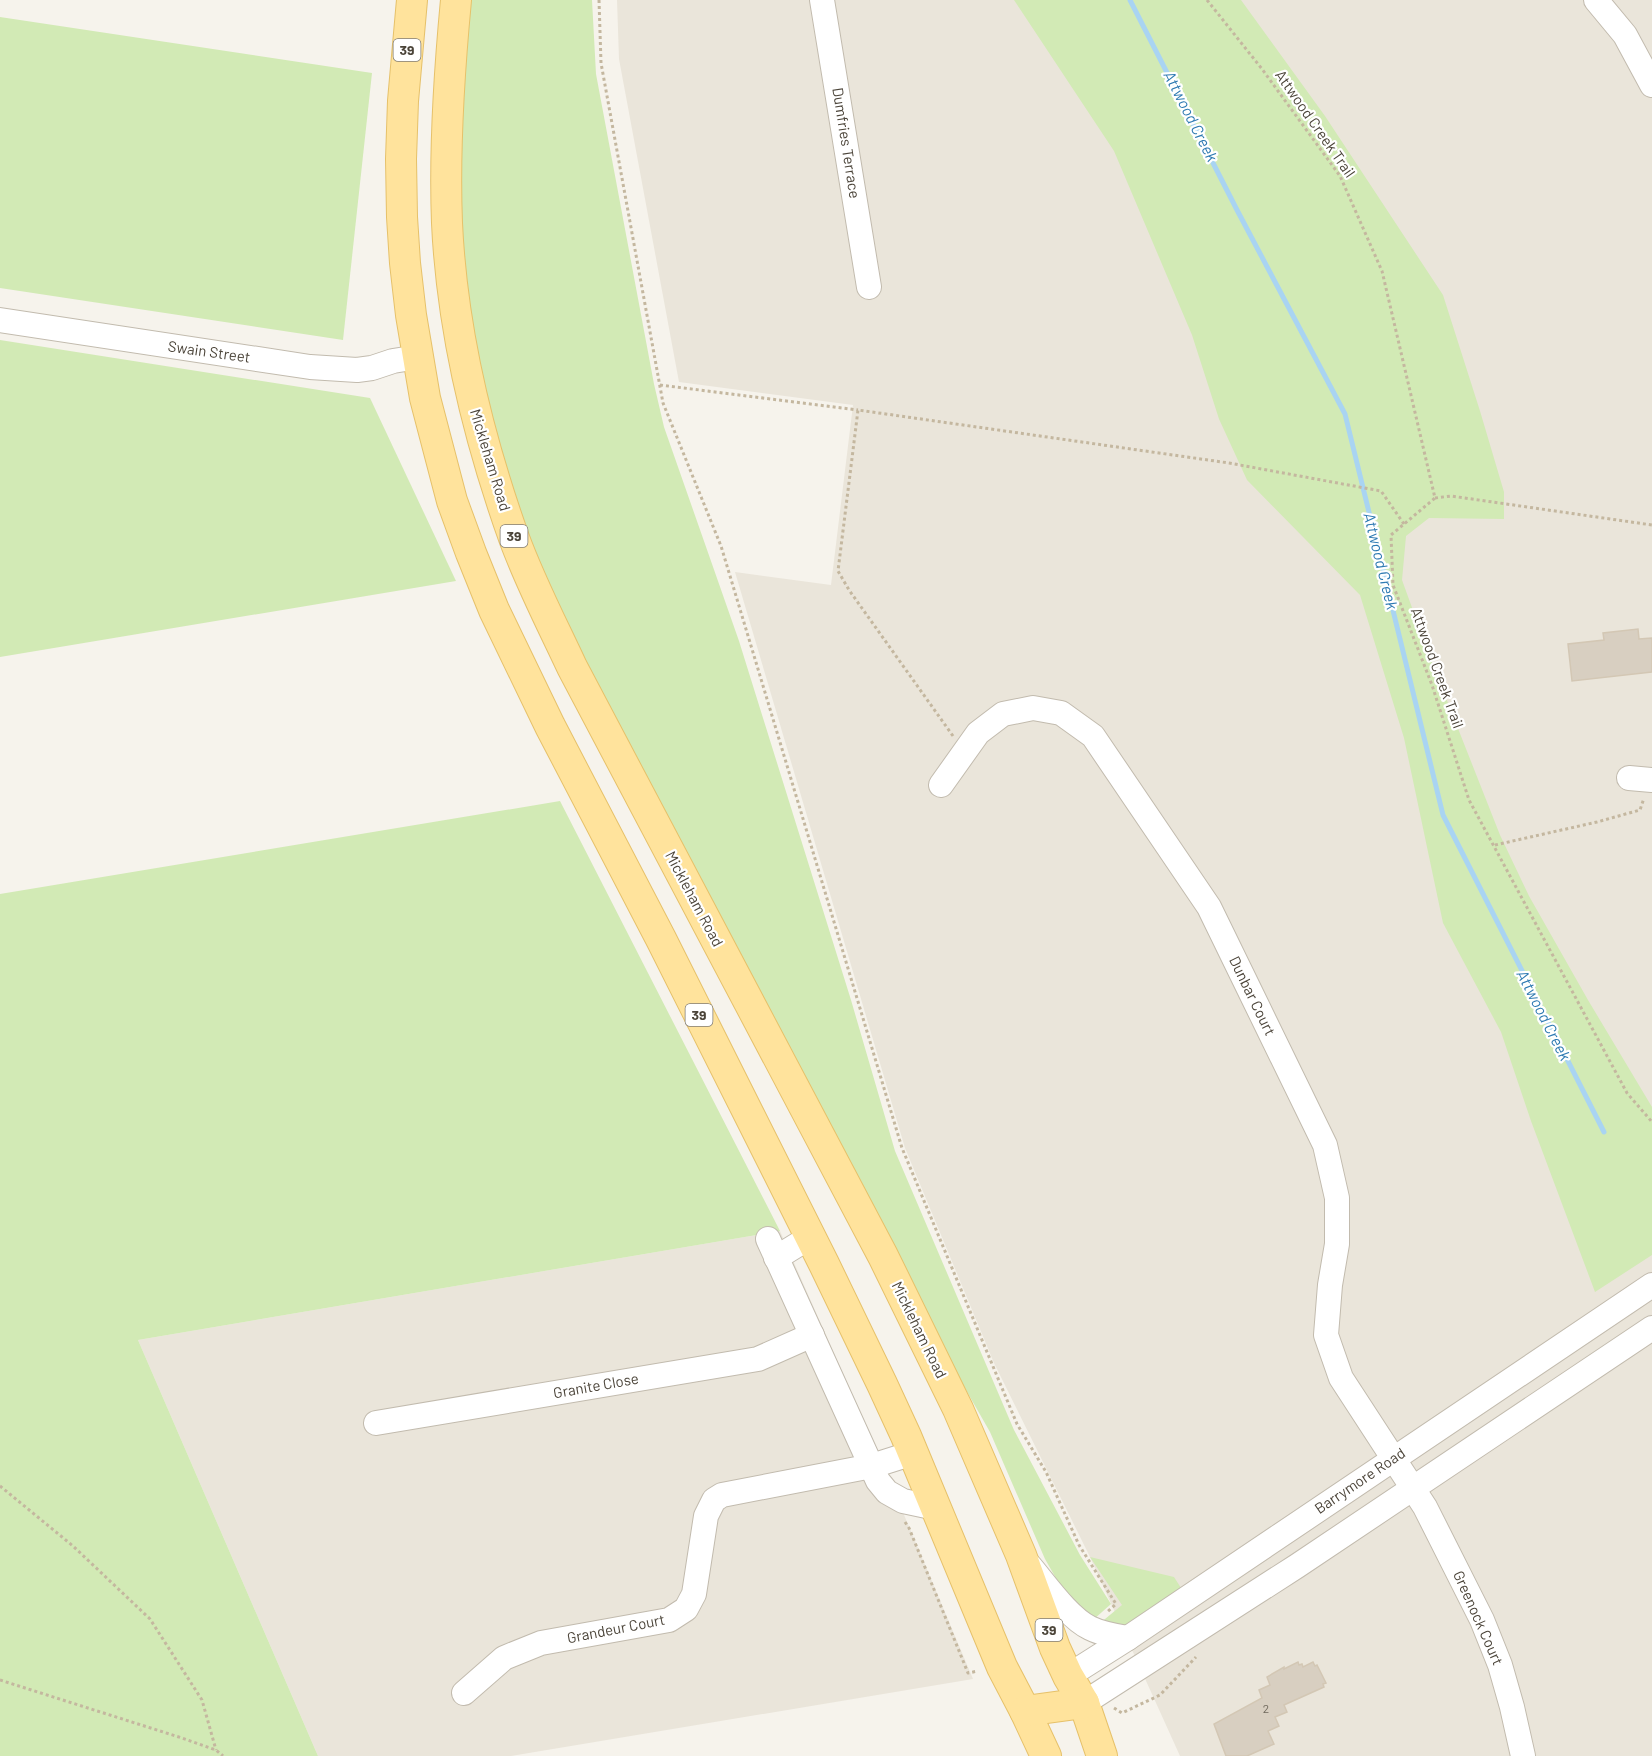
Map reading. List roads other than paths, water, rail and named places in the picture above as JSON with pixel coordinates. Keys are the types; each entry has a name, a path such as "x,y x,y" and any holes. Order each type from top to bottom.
{"main road":[{"name":"39","path":"412,0 403,101 402,217 410,305 425,398 452,501 494,610 550,726 661,939 882,1384 1002,1667 1026,1711 1046,1756"},
{"name":"Mickleham Road","path":"456,0 447,123 447,224 452,279 462,350 473,405 515,540 572,667 883,1256 958,1409 1021,1555 1055,1648 1068,1676 1094,1696 1102,1756"},
{"path":"1026,1711 1068,1676"},
{"path":"1026,1711 1094,1696"}],"street":[{"path":"398,0 397,23 403,101"},
{"name":"Dumfries Terrace","path":"822,0 868,287"},
{"path":"1596,0 1625,35 1652,85"},
{"name":"Swain Street","path":"0,320 310,367 357,370 418,357"},
{"name":"Dunbar Court","path":"941,784 978,733 1003,714 1033,708 1061,713 1093,736 1209,907 1325,1145 1337,1198 1337,1244 1329,1285 1326,1335 1341,1378 1413,1488"},
{"path":"810,1237 772,1249 878,1481 887,1492 903,1501 936,1508"},
{"name":"Barrymore Road","path":"1068,1676 1128,1638 1652,1285"},
{"path":"1094,1696 1298,1566 1652,1328"},
{"name":"Granite Close","path":"376,1423 758,1359 812,1335"},
{"name":"Grandeur Court","path":"464,1693 504,1658 541,1643 669,1620 686,1610 694,1594 706,1516 714,1500 722,1495 872,1466 913,1453"},
{"name":"Greenock Court","path":"1413,1488 1425,1507 1482,1620 1500,1665 1523,1756"},
{"path":"1021,1555 1060,1602 1090,1628 1109,1635 1128,1638"}],"waterway":[{"name":"Attwood Creek","path":"1130,0 1237,210 1345,414 1443,815 1604,1132"}]}
